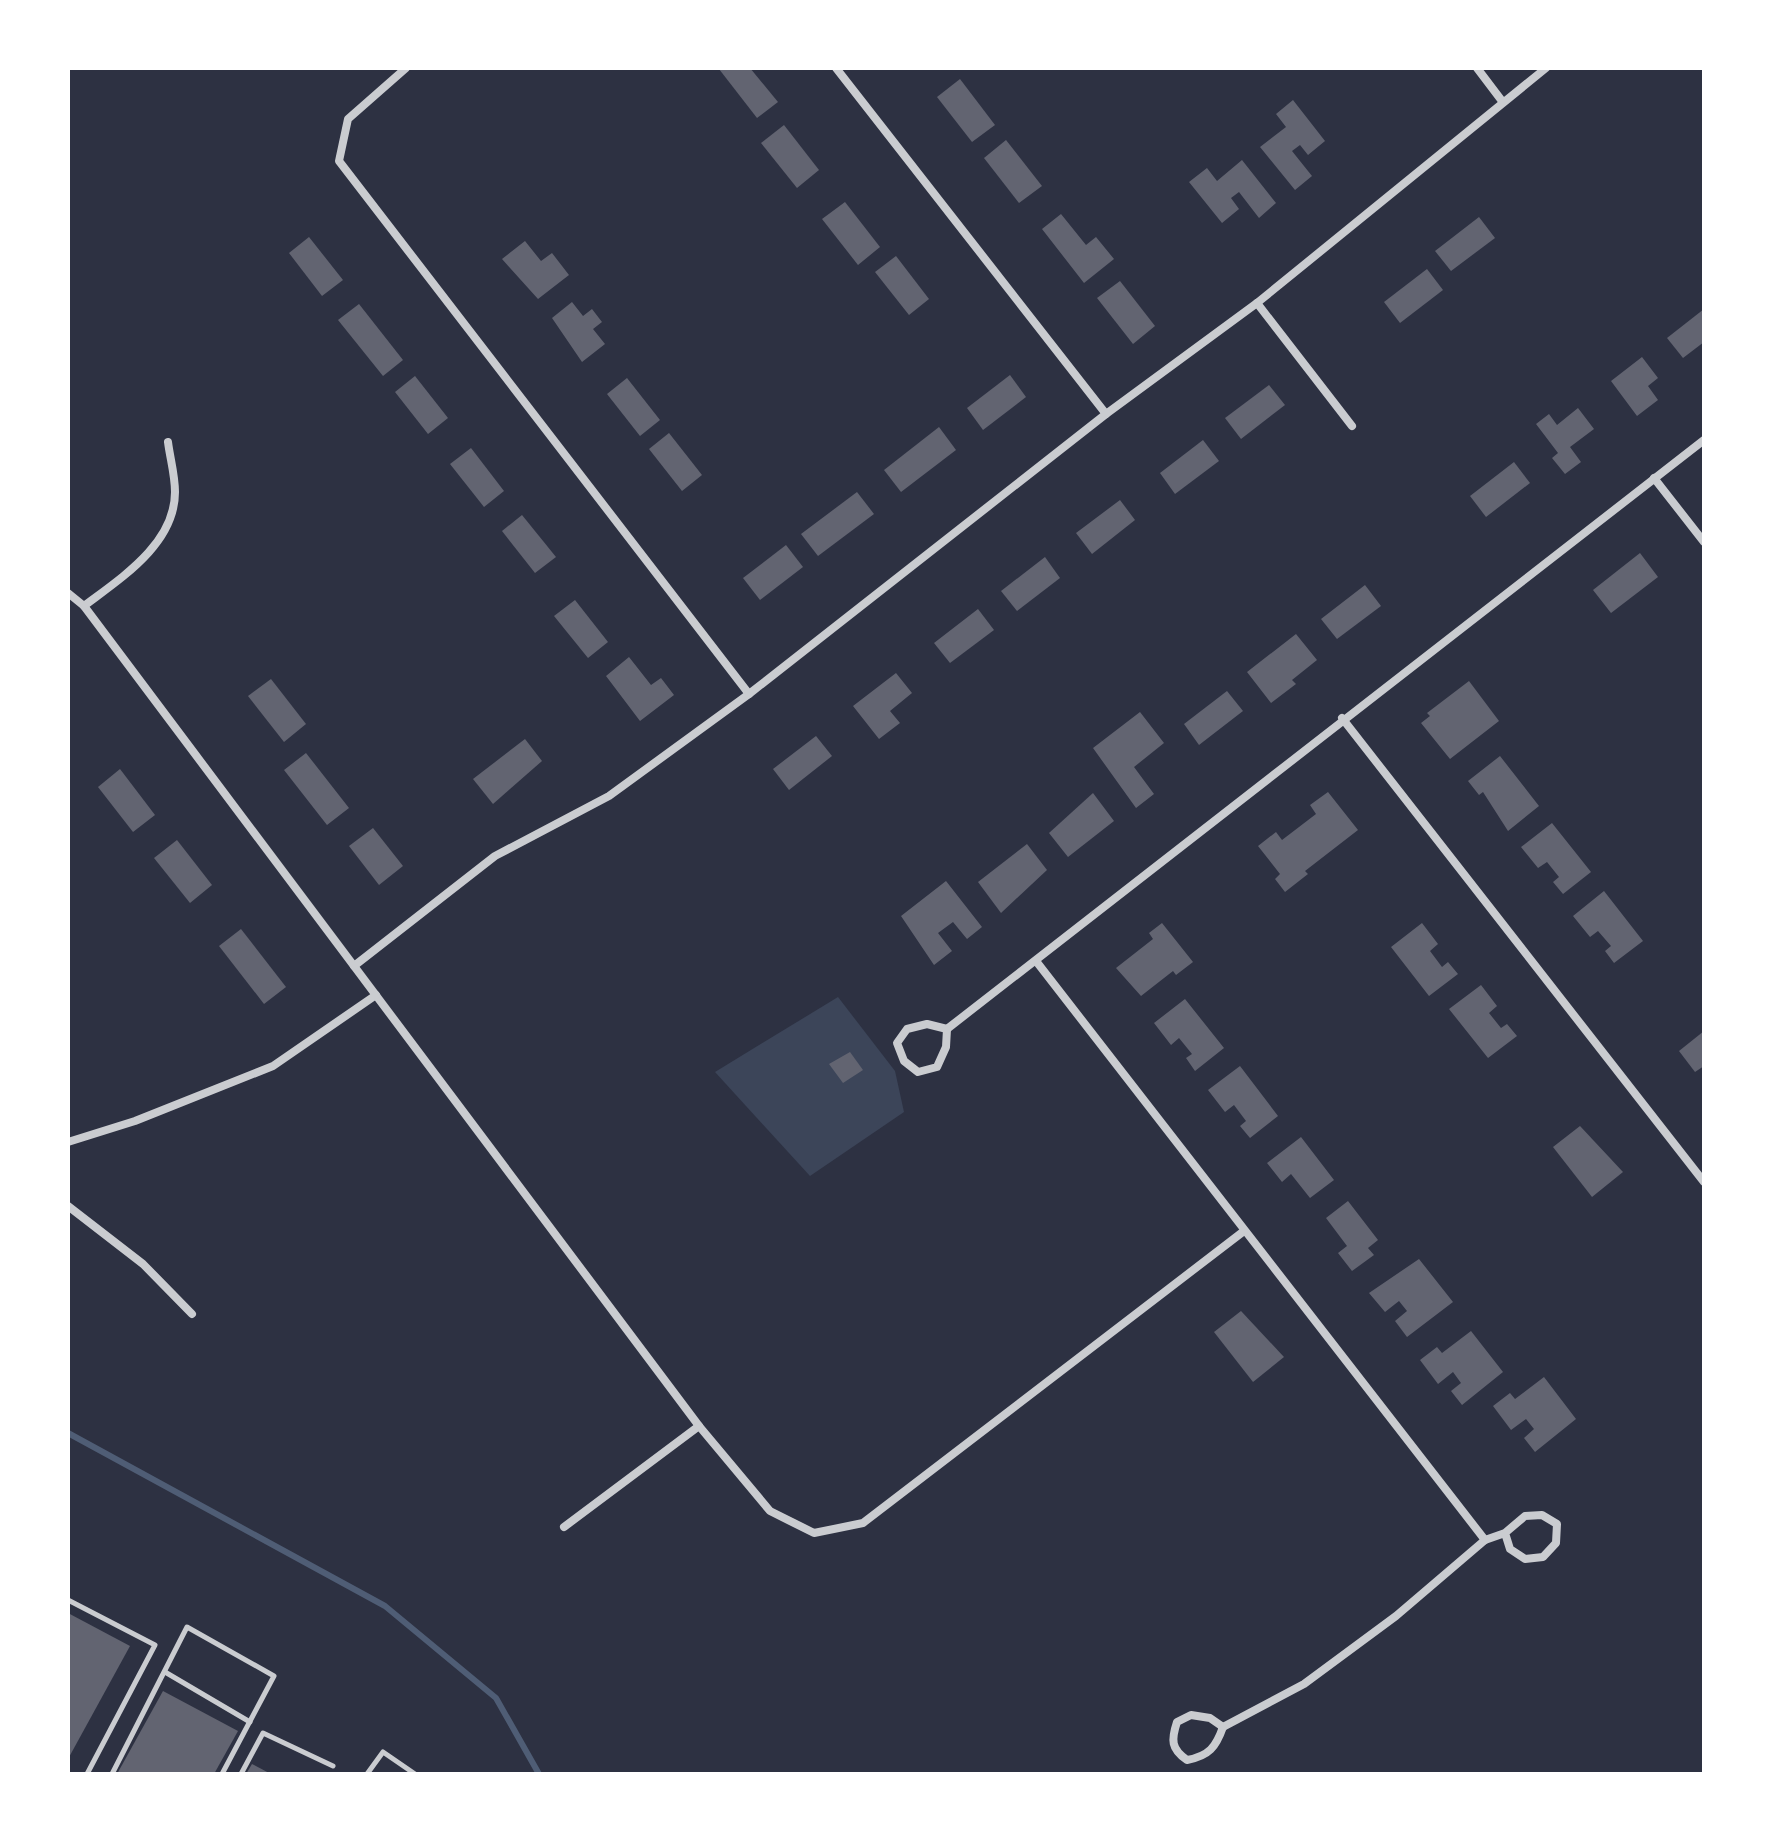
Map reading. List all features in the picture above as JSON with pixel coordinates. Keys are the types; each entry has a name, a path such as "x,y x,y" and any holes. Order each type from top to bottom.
{"street":[{"path":"406,68 348,119 339,161 749,694"},
{"path":"836,68 1106,414"},
{"path":"1477,68 1502,101"},
{"path":"354,966 495,856 609,796 749,694 1106,414 1257,303 1546,68"},
{"path":"1257,303 1352,426"},
{"path":"947,1029 927,1024 907,1029 897,1043 904,1061 918,1072 937,1067 946,1047 947,1029 1342,718 1704,440"},
{"path":"84,606 130,571 150,551 166,526 175,493 168,442"},
{"path":"1654,478 1704,542"},
{"path":"68,593 84,606 699,1426 770,1511 814,1533 863,1523 1244,1231"},
{"path":"1342,718 1704,1182"},
{"path":"1036,961 1485,1540"},
{"path":"68,1142 135,1121 273,1066 376,995"},
{"path":"68,1206 143,1264 192,1314"},
{"path":"564,1527 699,1426"},
{"path":"1223,1727 1210,1718 1191,1715 1177,1722 1171,1739 1175,1752 1187,1760 1204,1757 1217,1745 1223,1727 1304,1684 1396,1616 1485,1540 1505,1533 1525,1516 1542,1515 1557,1524 1556,1543 1543,1557 1525,1559 1510,1549 1505,1533"}],"lane":[{"path":"68,1600 155,1645 87,1774"},
{"path":"112,1774 187,1627 274,1676 222,1774"},
{"path":"165,1672 250,1722"},
{"path":"241,1774 263,1733 333,1766"},
{"path":"367,1774 383,1752 415,1774"}],"shaded area":[{"path":"838,997 895,1071 904,1112 810,1176 715,1072"}],"building":[{"path":"750,68 778,102 757,118 719,69"},
{"path":"960,79 995,125 972,142 937,97"},
{"path":"1293,100 1325,141 1308,155 1300,145 1292,151 1312,176 1295,190 1260,147 1286,127 1276,114"},
{"path":"784,125 819,170 797,188 761,143"},
{"path":"1006,140 1042,186 1019,203 984,158"},
{"path":"1242,160 1276,203 1259,218 1239,192 1231,198 1239,209 1222,223 1189,182 1207,168 1217,181"},
{"path":"845,202 880,247 858,265 822,219"},
{"path":"1061,214 1086,245 1096,237 1114,259 1084,283 1042,229"},
{"path":"1479,217 1495,238 1451,271 1435,251"},
{"path":"309,237 343,280 322,296 289,253"},
{"path":"525,241 541,261 552,253 569,275 538,299 502,259"},
{"path":"896,256 929,299 909,315 875,272"},
{"path":"1427,269 1443,290 1400,323 1384,302"},
{"path":"1120,281 1155,326 1133,344 1097,298"},
{"path":"572,302 583,316 592,309 602,322 593,329 605,344 582,362 552,318"},
{"path":"359,304 403,360 383,376 338,320"},
{"path":"1704,309 1704,342 1683,358 1667,338"},
{"path":"1642,357 1658,378 1648,386 1658,400 1637,416 1611,381"},
{"path":"1010,375 1026,397 983,430 967,408"},
{"path":"415,376 448,418 428,434 395,392"},
{"path":"627,378 660,420 640,436 607,394"},
{"path":"1269,385 1285,405 1241,439 1225,418"},
{"path":"1578,408 1594,429 1570,447 1581,462 1565,474 1552,458 1558,453 1536,424 1549,414 1557,425"},
{"path":"939,427 956,450 901,492 884,470"},
{"path":"669,433 702,475 682,491 649,449"},
{"path":"1203,440 1219,461 1175,494 1160,473"},
{"path":"471,448 504,491 484,507 450,464"},
{"path":"1514,462 1530,483 1486,517 1470,496"},
{"path":"857,492 874,514 818,556 801,534"},
{"path":"1120,500 1135,520 1092,554 1076,533"},
{"path":"522,515 556,557 535,573 502,531"},
{"path":"786,545 803,567 760,600 743,578"},
{"path":"1640,553 1658,577 1611,613 1593,590"},
{"path":"1045,557 1060,578 1017,611 1001,591"},
{"path":"1365,585 1381,606 1337,639 1321,619"},
{"path":"575,600 608,642 588,658 554,616"},
{"path":"978,609 994,630 950,663 934,643"},
{"path":"1296,634 1317,660 1292,680 1296,684 1271,703 1247,672"},
{"path":"629,657 651,685 661,678 674,695 640,721 606,676"},
{"path":"896,673 912,693 890,711 900,723 879,739 853,706"},
{"path":"271,679 306,724 284,742 248,696"},
{"path":"1469,681 1499,721 1450,759 1421,723 1430,716 1427,713"},
{"path":"1227,691 1243,711 1199,745 1184,724"},
{"path":"1140,712 1164,743 1134,767 1154,794 1136,808 1093,748"},
{"path":"816,736 832,756 789,790 773,769"},
{"path":"525,739 542,761 493,804 473,779"},
{"path":"306,753 349,808 327,825 284,770"},
{"path":"1500,756 1539,806 1508,831 1483,792 1479,795 1468,781"},
{"path":"120,769 155,815 133,832 98,787"},
{"path":"1328,792 1358,830 1305,871 1308,874 1285,892 1275,879 1280,874 1258,846 1276,832 1282,840 1316,814 1310,805"},
{"path":"1093,793 1114,821 1068,857 1049,833"},
{"path":"1552,823 1591,872 1563,894 1553,882 1559,877 1547,862 1538,868 1521,847"},
{"path":"373,828 403,866 379,885 349,846"},
{"path":"177,840 212,885 190,903 154,858"},
{"path":"1027,844 1047,870 1001,913 978,882"},
{"path":"946,881 982,927 967,939 953,922 938,933 952,951 934,965 901,916"},
{"path":"1604,891 1643,941 1614,963 1605,951 1611,946 1598,931 1590,937 1573,916"},
{"path":"1162,923 1193,962 1176,975 1173,971 1141,996 1116,968 1153,939 1149,933"},
{"path":"1422,923 1438,944 1430,951 1442,967 1448,962 1458,974 1429,996 1391,947"},
{"path":"241,929 286,987 264,1004 219,946"},
{"path":"1481,985 1497,1006 1489,1013 1501,1028 1507,1024 1517,1036 1488,1058 1449,1009"},
{"path":"1185,999 1224,1048 1195,1071 1186,1058 1192,1054 1179,1038 1171,1045 1154,1023"},
{"path":"1704,1031 1704,1066 1695,1072 1679,1051"},
{"path":"850,1052 863,1070 843,1083 829,1064"},
{"path":"1240,1066 1278,1116 1250,1138 1240,1126 1246,1121 1234,1105 1225,1112 1208,1090"},
{"path":"1580,1126 1623,1172 1592,1197 1553,1147"},
{"path":"1301,1137 1334,1180 1310,1198 1291,1174 1282,1182 1267,1163"},
{"path":"1348,1201 1378,1240 1368,1248 1374,1255 1352,1271 1338,1253 1347,1246 1326,1218"},
{"path":"1419,1259 1453,1302 1407,1337 1395,1321 1407,1311 1399,1301 1385,1312 1369,1293"},
{"path":"1241,1311 1284,1357 1253,1382 1214,1332"},
{"path":"1471,1331 1503,1372 1462,1405 1451,1391 1461,1383 1453,1372 1438,1384 1420,1360 1437,1347 1442,1353"},
{"path":"1544,1377 1576,1419 1535,1452 1524,1438 1534,1429 1526,1419 1511,1430 1493,1406 1510,1393 1515,1399"},
{"path":"68,1613 130,1646 68,1759"},
{"path":"163,1691 238,1731 214,1774 117,1774"},
{"path":"252,1764 271,1774 246,1774"}],"waterway":[{"path":"68,1433 385,1606 496,1698 539,1774"}]}
